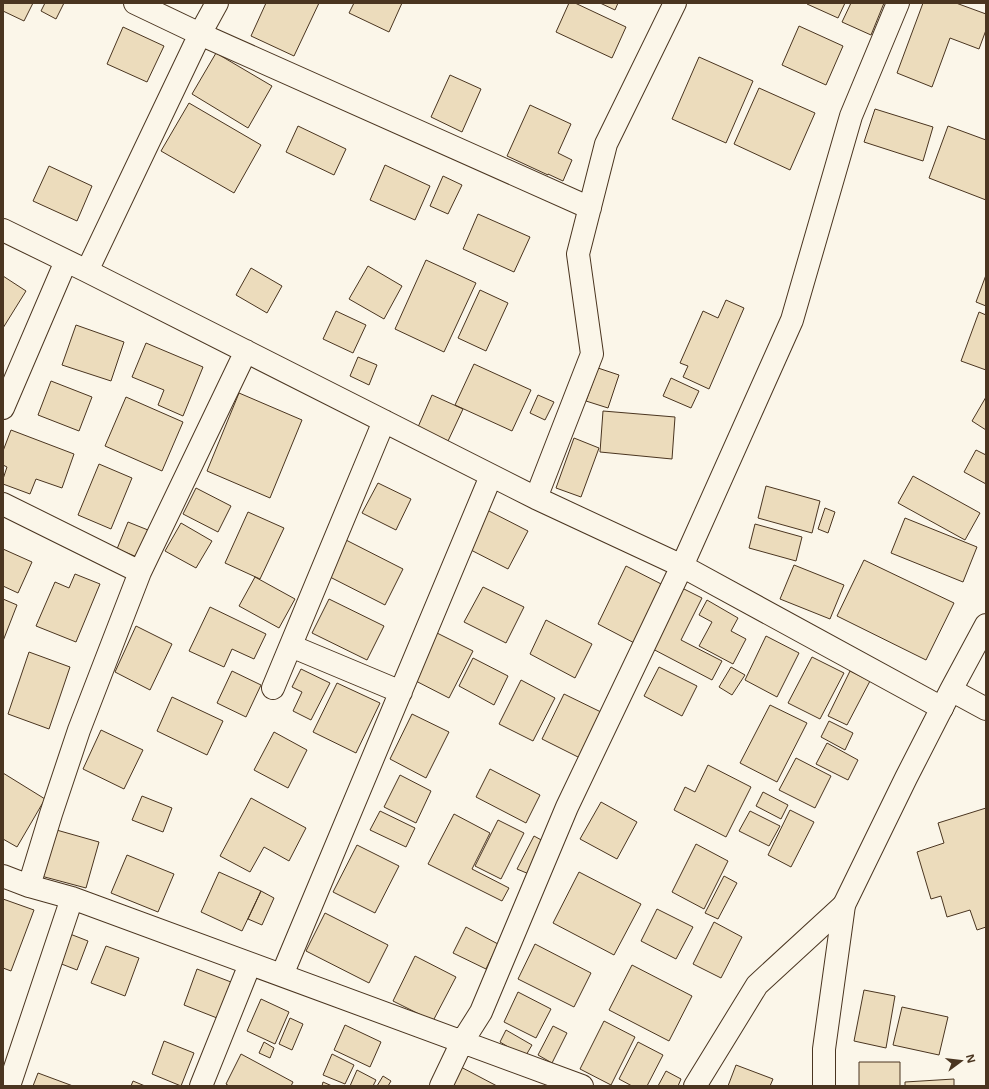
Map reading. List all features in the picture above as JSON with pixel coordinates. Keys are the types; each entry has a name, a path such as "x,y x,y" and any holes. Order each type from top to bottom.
{"street":[{"path":"135,3 200,34 590,208"},
{"path":"87,271 200,34 217,3"},
{"path":"536,498 592,354 578,254 606,144 675,3"},
{"path":"441,1086 462,1042 481,1012 567,807 682,566 792,320 851,116 898,3"},
{"path":"3,230 246,351 491,476 682,566 946,699 986,709"},
{"path":"3,408 66,261"},
{"path":"30,886 50,814 79,730 140,572 246,351"},
{"path":"273,688 384,421"},
{"path":"282,975 491,476"},
{"path":"3,504 140,572"},
{"path":"824,1086 824,1049 844,905 946,699 986,625"},
{"path":"291,646 401,692"},
{"path":"3,876 30,886 72,898 582,1086"},
{"path":"9,1086 72,898"},
{"path":"695,1086 757,985 844,905"},
{"path":"201,1086 250,964"}],"building":[{"path":"3,3 33,3 24,21 3,11"},
{"path":"45,3 64,3 56,19 41,11"},
{"path":"266,3 319,3 294,56 251,36"},
{"path":"354,3 402,3 389,32 349,13"},
{"path":"569,3 575,3 626,27 612,58 556,32"},
{"path":"600,3 618,3 615,10"},
{"path":"845,3 838,18 807,4"},
{"path":"851,3 884,3 871,35 842,22"},
{"path":"923,3 956,3 986,14 986,30 979,49 950,38 932,87 897,73"},
{"path":"799,26 843,46 826,85 782,65"},
{"path":"123,27 164,46 147,82 107,64"},
{"path":"216,53 272,86 248,128 192,94"},
{"path":"699,57 753,81 726,143 672,119"},
{"path":"450,75 481,89 462,132 431,117"},
{"path":"759,88 815,113 790,170 734,144"},
{"path":"189,103 261,145 234,193 161,151"},
{"path":"530,105 571,124 558,153 572,160 563,181 507,156"},
{"path":"875,109 933,127 923,161 864,142"},
{"path":"298,126 346,149 334,175 286,152"},
{"path":"948,126 986,140 986,200 929,178"},
{"path":"385,165 430,186 415,220 370,200"},
{"path":"49,166 92,186 77,221 33,201"},
{"path":"443,176 462,185 448,214 430,206"},
{"path":"478,214 530,237 514,272 463,249"},
{"path":"426,260 476,283 444,352 395,329"},
{"path":"368,266 402,286 384,319 349,299"},
{"path":"251,268 282,286 267,313 236,295"},
{"path":"986,275 986,306 976,302"},
{"path":"3,276 26,291 3,328"},
{"path":"480,290 508,303 486,351 458,338"},
{"path":"726,300 744,308 709,389 683,377 688,366 680,363 703,311 718,318"},
{"path":"336,311 366,325 353,353 323,339"},
{"path":"979,312 986,315 986,370 961,361"},
{"path":"76,325 124,342 111,381 62,365"},
{"path":"146,343 203,367 183,416 158,405 164,390 132,377"},
{"path":"358,357 377,365 369,385 350,376"},
{"path":"474,364 531,390 512,431 455,405"},
{"path":"598,368 619,375 608,408 586,401"},
{"path":"671,378 699,391 691,408 663,396"},
{"path":"51,381 92,397 79,431 38,415"},
{"path":"239,393 302,420 270,498 207,471"},
{"path":"432,395 463,409 448,441 418,427"},
{"path":"538,395 554,402 545,420 530,413"},
{"path":"126,397 183,422 162,471 105,446"},
{"path":"986,397 986,430 972,421"},
{"path":"603,411 675,417 672,459 600,452"},
{"path":"11,430 74,454 62,488 36,479 30,494 3,484 7,467 3,465 3,451"},
{"path":"574,438 599,448 581,497 556,488"},
{"path":"976,450 986,455 986,484 964,472"},
{"path":"99,464 132,478 111,529 78,515"},
{"path":"913,476 980,513 965,540 898,503"},
{"path":"378,483 411,499 396,530 362,513"},
{"path":"766,486 820,501 812,533 758,518"},
{"path":"196,488 231,506 218,532 183,514"},
{"path":"825,508 835,512 828,533 818,529"},
{"path":"487,510 528,531 508,569 467,548"},
{"path":"248,512 284,528 260,579 225,563"},
{"path":"905,518 977,547 963,582 891,553"},
{"path":"128,522 148,530 137,557 117,549"},
{"path":"181,523 212,541 196,568 165,551"},
{"path":"755,524 802,537 796,561 749,548"},
{"path":"346,540 403,569 385,605 328,576"},
{"path":"3,549 32,562 18,593 3,586"},
{"path":"864,560 954,603 926,660 837,616"},
{"path":"794,565 844,585 830,619 780,599"},
{"path":"626,566 669,588 640,646 598,624"},
{"path":"75,574 100,584 76,642 36,626 55,582 69,588"},
{"path":"255,577 295,599 279,628 239,606"},
{"path":"483,587 524,607 506,643 464,622"},
{"path":"680,587 702,598 681,640 722,661 712,680 649,647"},
{"path":"3,599 17,605 3,641"},
{"path":"329,599 384,626 367,660 312,633"},
{"path":"707,600 738,618 731,631 746,639 733,664 699,646 712,622 699,615"},
{"path":"210,607 266,634 254,659 232,649 224,667 189,651"},
{"path":"546,620 592,644 575,678 530,654"},
{"path":"136,626 172,644 150,690 115,672"},
{"path":"433,631 473,651 449,698 410,678"},
{"path":"766,636 799,653 777,697 745,680"},
{"path":"29,652 70,667 49,729 8,714"},
{"path":"812,657 844,673 820,719 788,703"},
{"path":"473,658 508,676 494,705 459,686"},
{"path":"659,667 697,686 682,716 644,696"},
{"path":"731,667 745,675 732,695 719,687"},
{"path":"301,669 330,683 311,720 293,711 302,692 292,687"},
{"path":"232,671 261,685 246,717 217,703"},
{"path":"850,671 870,681 847,725 828,716"},
{"path":"521,680 555,698 533,741 499,724"},
{"path":"337,683 380,703 356,753 313,732"},
{"path":"564,694 603,713 580,758 542,739"},
{"path":"172,697 223,721 207,755 157,731"},
{"path":"770,705 807,723 777,782 740,763"},
{"path":"412,714 449,732 426,778 390,759"},
{"path":"829,721 853,733 845,750 821,737"},
{"path":"101,730 143,750 124,789 83,769"},
{"path":"274,732 307,750 288,788 254,770"},
{"path":"827,743 858,760 848,780 816,764"},
{"path":"796,758 831,776 815,808 779,790"},
{"path":"708,765 751,787 726,837 674,810 685,787 695,792"},
{"path":"490,769 540,795 526,823 476,797"},
{"path":"3,773 45,799 17,847 3,839"},
{"path":"400,775 431,791 416,823 384,807"},
{"path":"763,792 788,805 781,819 756,806"},
{"path":"142,796 172,808 163,832 132,820"},
{"path":"251,798 306,828 289,861 264,847 250,872 220,856"},
{"path":"601,802 637,822 617,859 580,839"},
{"path":"986,808 986,927 977,930 970,910 947,917 941,896 931,899 917,852 944,843 938,823"},
{"path":"790,810 814,822 791,867 768,855"},
{"path":"380,811 415,828 406,847 370,830"},
{"path":"750,811 780,826 769,846 739,831"},
{"path":"454,814 490,833 472,869 509,888 502,901 428,864"},
{"path":"498,820 524,833 501,879 475,866"},
{"path":"53,829 99,842 86,888 41,876"},
{"path":"534,836 545,842 529,874 517,869"},
{"path":"696,844 728,861 704,909 672,892"},
{"path":"357,845 399,866 375,913 333,892"},
{"path":"127,855 174,874 158,912 111,893"},
{"path":"219,872 261,891 242,931 201,912"},
{"path":"579,872 641,904 614,955 553,923"},
{"path":"724,876 737,883 718,919 705,913"},
{"path":"261,891 274,898 262,925 248,919"},
{"path":"3,899 34,910 11,971 3,968"},
{"path":"657,909 693,927 676,959 641,941"},
{"path":"325,913 388,945 369,983 306,951"},
{"path":"714,922 742,937 721,978 693,964"},
{"path":"466,927 498,944 486,969 453,953"},
{"path":"70,934 88,941 77,970 59,963"},
{"path":"535,944 591,973 574,1007 518,979"},
{"path":"106,946 139,958 125,996 91,983"},
{"path":"415,956 456,977 433,1021 393,1001"},
{"path":"632,965 692,996 669,1041 609,1010"},
{"path":"197,969 231,982 217,1018 184,1005"},
{"path":"864,990 895,996 886,1048 854,1041"},
{"path":"518,992 551,1009 536,1038 504,1022"},
{"path":"261,999 289,1012 275,1044 247,1031"},
{"path":"902,1007 948,1017 939,1055 893,1045"},
{"path":"290,1018 303,1024 292,1050 279,1044"},
{"path":"604,1021 635,1037 611,1085 580,1069"},
{"path":"345,1025 381,1042 370,1067 334,1050"},
{"path":"553,1026 567,1033 552,1063 538,1055"},
{"path":"506,1030 532,1045 525,1057 500,1042"},
{"path":"164,1041 194,1053 181,1086 152,1074"},
{"path":"264,1042 274,1048 270,1058 259,1053"},
{"path":"638,1042 663,1055 647,1086 632,1086 619,1079"},
{"path":"241,1054 293,1082 291,1086 229,1086 226,1084"},
{"path":"332,1054 354,1065 345,1084 323,1075"},
{"path":"859,1062 900,1062 900,1086 859,1086"},
{"path":"457,1065 497,1086 446,1086"},
{"path":"736,1065 773,1079 770,1086 728,1086"},
{"path":"357,1070 376,1080 373,1086 350,1086"},
{"path":"666,1071 681,1079 678,1086 658,1086"},
{"path":"38,1073 73,1086 33,1086"},
{"path":"383,1076 391,1081 388,1086 377,1086"},
{"path":"954,1079 954,1086 905,1086 905,1082"},
{"path":"133,1081 145,1086 131,1086"},
{"path":"323,1082 332,1086 322,1086"}]}
